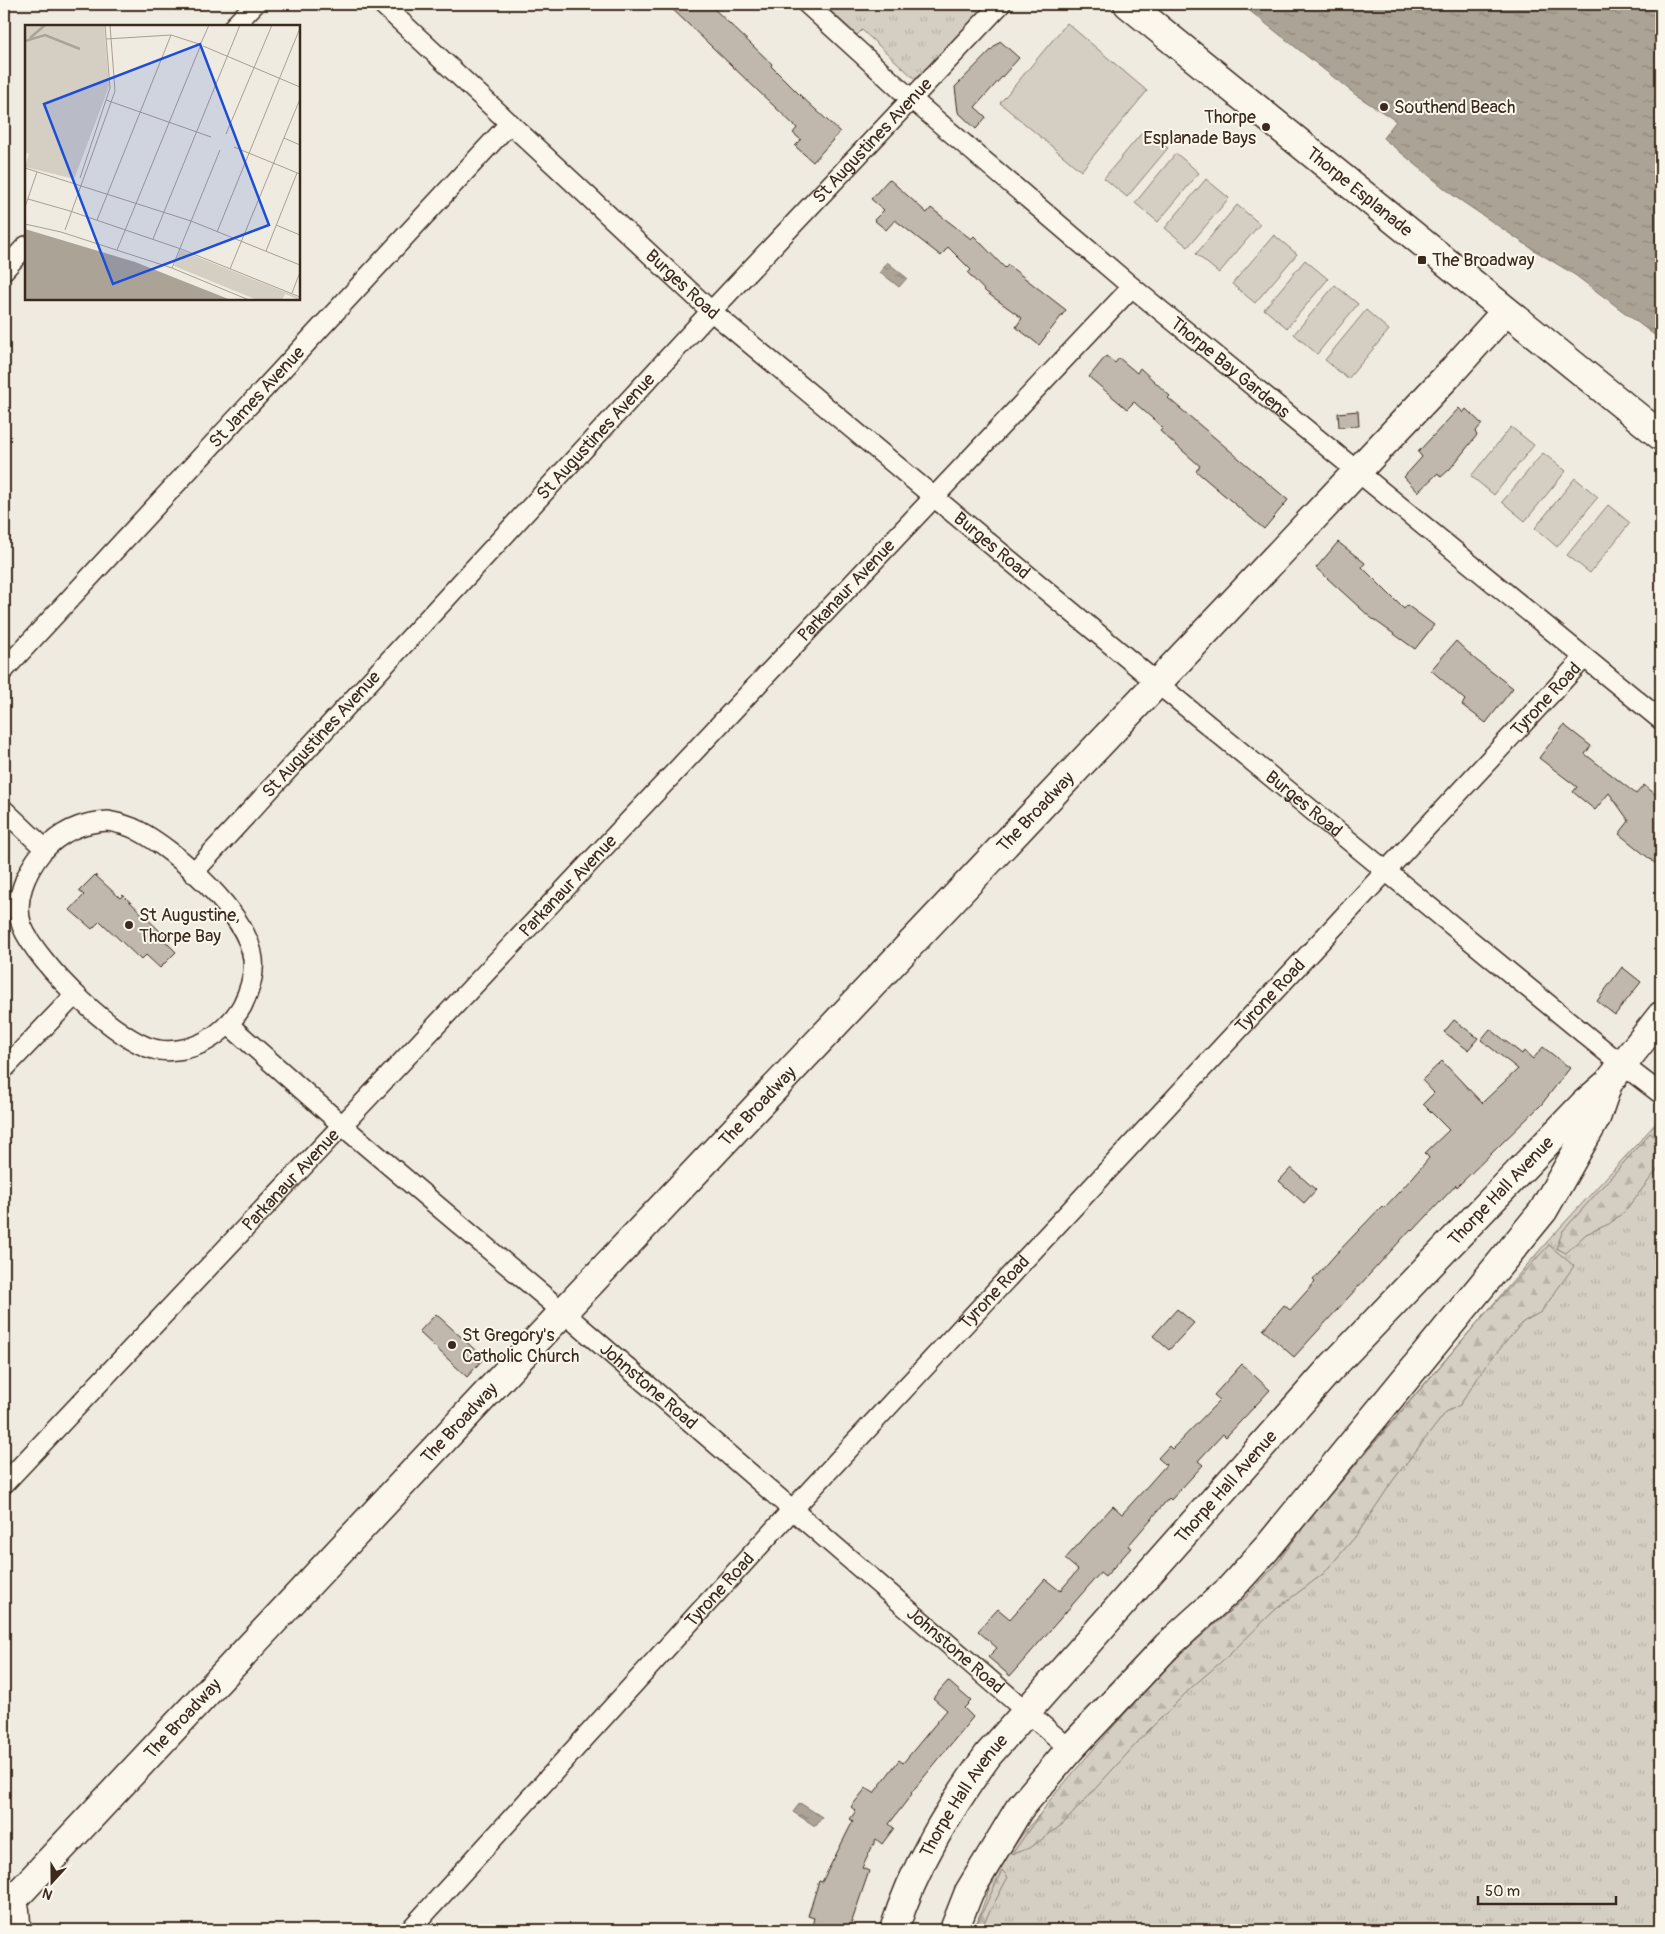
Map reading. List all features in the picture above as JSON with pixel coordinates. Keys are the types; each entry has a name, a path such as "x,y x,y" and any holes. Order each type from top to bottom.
{"street":[{"path":"235,25 255,4"},
{"name":"Burges Road","path":"382,4 711,311 1385,871 1615,1074 1661,1094"},
{"name":"Thorpe Bay Gardens","path":"807,4 910,98 1132,287 1358,470 1661,720"},
{"name":"St Augustines Avenue","path":"193,873 711,311 910,98 1001,4"},
{"name":"Thorpe Esplanade","path":"1128,4 1661,436"},
{"name":"St James Avenue","path":"4,670 510,123"},
{"path":"4,270 25,247"},
{"name":"Parkanaur Avenue","path":"4,1484 1132,287"},
{"name":"The Broadway","path":"7,1900 1506,311"},
{"name":"Tyrone Road","path":"410,1930 792,1510 1584,658"},
{"path":"4,810 45,849"},
{"path":"108,821 136,829 154,840 193,873 242,929 253,960 252,979 248,995 238,1013 214,1036 200,1044 185,1048 158,1050 129,1037 103,1019 75,995 40,955 22,925 20,910 25,876 45,849 72,828 91,822 108,821"},
{"path":"4,1069 75,995"},
{"name":"Thorpe Hall Avenue","path":"894,1930 916,1874 954,1802 988,1754 1330,1369 1615,1074 1661,1016"},
{"name":"Johnstone Road","path":"228,1024 342,1125 563,1312 1070,1749"},
{"name":"Thorpe Hall Avenue","path":"954,1930 969,1892 1019,1809 1070,1749 1167,1646 1230,1589 1268,1548 1544,1211 1596,1118 1615,1074"},
{"path":"7,1900 16,1914 16,1923 12,1930"}],"green space":[{"path":"823,4 990,4 919,78 915,79 862,30 857,35"},
{"path":"1067,23 1147,91 1081,171 1000,103"},
{"path":"1145,129 1168,148 1127,197 1104,178"},
{"path":"1176,153 1199,173 1158,222 1135,203"},
{"path":"1206,179 1229,198 1188,247 1165,228"},
{"path":"1237,205 1260,224 1219,273 1196,254"},
{"path":"1274,235 1297,254 1255,303 1232,284"},
{"path":"1305,260 1328,279 1287,328 1264,309"},
{"path":"1335,285 1358,304 1317,354 1294,334"},
{"path":"1366,310 1389,330 1348,379 1325,360"},
{"path":"1511,427 1534,445 1494,495 1471,476"},
{"path":"1543,453 1566,471 1525,521 1502,502"},
{"path":"1575,478 1598,497 1557,547 1535,528"},
{"path":"1608,505 1630,523 1590,573 1567,555"},
{"path":"1657,1122 1661,1125 1661,1930 974,1930 997,1867 1029,1826 1275,1557 1546,1243"},
{"path":"1650,1133 1661,1142 1661,1165 1624,1212 1609,1224 1586,1234 1566,1253 1556,1248 1563,1231"},
{"path":"1549,1245 1574,1266 1541,1312 1523,1322 1487,1364 1460,1405 1446,1412 1394,1479 1356,1536 1323,1574 1276,1609 1229,1655 1192,1687 1147,1732 1063,1824 1030,1848 1012,1854 1050,1800 1164,1669 1246,1597 1275,1566 1311,1517 1484,1315"},
{"path":"1002,1870 1008,1877 980,1930 974,1930"}],"water":[{"path":"1241,4 1661,4 1661,340 1575,275 1454,196 1383,138 1396,121 1356,95"},
{"path":"887,262 907,278 899,287 880,272"},
{"path":"800,1803 822,1817 815,1826 793,1812"}],"building":[{"path":"667,4 709,4 772,64 771,66 802,97 840,132 813,162 795,146 801,140 793,133 797,128"},
{"path":"1000,41 1019,58 975,107 986,117 976,129 958,112 955,87"},
{"path":"889,179 927,213 931,208 971,239 974,236 1005,268 1008,265 1066,310 1039,345 1016,327 1022,318 986,292 968,273 971,270 948,247 941,256 895,220 886,230 874,220 884,210 871,199"},
{"path":"1106,356 1115,363 1119,358 1137,373 1140,368 1170,396 1168,398 1288,500 1264,529 1196,471 1200,466 1160,431 1163,428 1134,402 1127,409 1089,377"},
{"path":"1459,408 1463,413 1466,409 1482,424 1475,432 1477,435 1450,469 1441,477 1438,473 1418,492 1404,477 1422,457 1418,452"},
{"path":"1358,411 1359,426 1339,427 1338,413"},
{"path":"1338,542 1365,563 1362,567 1404,609 1407,605 1434,625 1415,649 1370,617 1316,568"},
{"path":"1456,641 1476,660 1513,688 1486,723 1462,705 1465,700 1431,670"},
{"path":"1564,725 1591,746 1585,754 1636,794 1644,785 1661,799 1661,868 1619,834 1629,821 1609,793 1595,810 1573,792 1577,787 1539,758"},
{"name":"St Augustine, Thorpe Bay","path":"95,875 120,898 123,895 167,938 164,940 176,952 160,968 146,955 141,960 100,921 92,929 70,910 84,895 79,891"},
{"path":"1622,967 1641,982 1615,1015 1597,1001"},
{"path":"1454,1020 1478,1038 1468,1050 1444,1032"},
{"path":"1490,1029 1522,1054 1524,1051 1533,1059 1543,1047 1570,1068 1541,1105 1457,1187 1456,1185 1413,1231 1411,1229 1294,1357 1263,1330 1284,1305 1290,1310 1315,1282 1313,1280 1335,1255 1413,1177 1429,1158 1425,1153 1449,1130 1423,1104 1434,1093 1422,1080 1442,1061 1482,1103 1518,1069 1481,1040"},
{"path":"1291,1168 1316,1190 1304,1203 1279,1181"},
{"path":"1177,1309 1194,1323 1169,1350 1153,1336"},
{"name":"St Gregory's Catholic Church","path":"436,1314 484,1358 467,1377 419,1332"},
{"path":"1242,1364 1270,1390 1226,1437 1223,1434 1198,1461 1203,1465 1171,1500 1169,1498 1128,1546 1131,1548 1105,1577 1100,1573 1010,1676 988,1657 997,1648 978,1631 998,1609 1010,1619 1045,1579 1060,1591 1078,1570 1065,1559 1113,1506 1122,1514 1143,1491 1166,1465 1158,1458 1169,1446 1172,1449 1220,1400 1214,1395"},
{"path":"948,1681 971,1701 964,1708 973,1717 911,1793 889,1824 894,1828 882,1844 876,1839 862,1868 869,1871 849,1930 811,1930 814,1918 808,1916 819,1881 822,1882 853,1821 850,1819 856,1811 851,1807 866,1788 874,1793 899,1760 903,1763 947,1710 933,1698"}],"place":[{"name":"Southend Beach","path":"1384,107"},
{"name":"Thorpe Esplanade Bays","path":"1266,127"},
{"name":"The Broadway","path":"1422,260"},
{"name":"St Augustine, Thorpe Bay","path":"129,925"},
{"name":"St Gregory's Catholic Church","path":"452,1345"}]}
